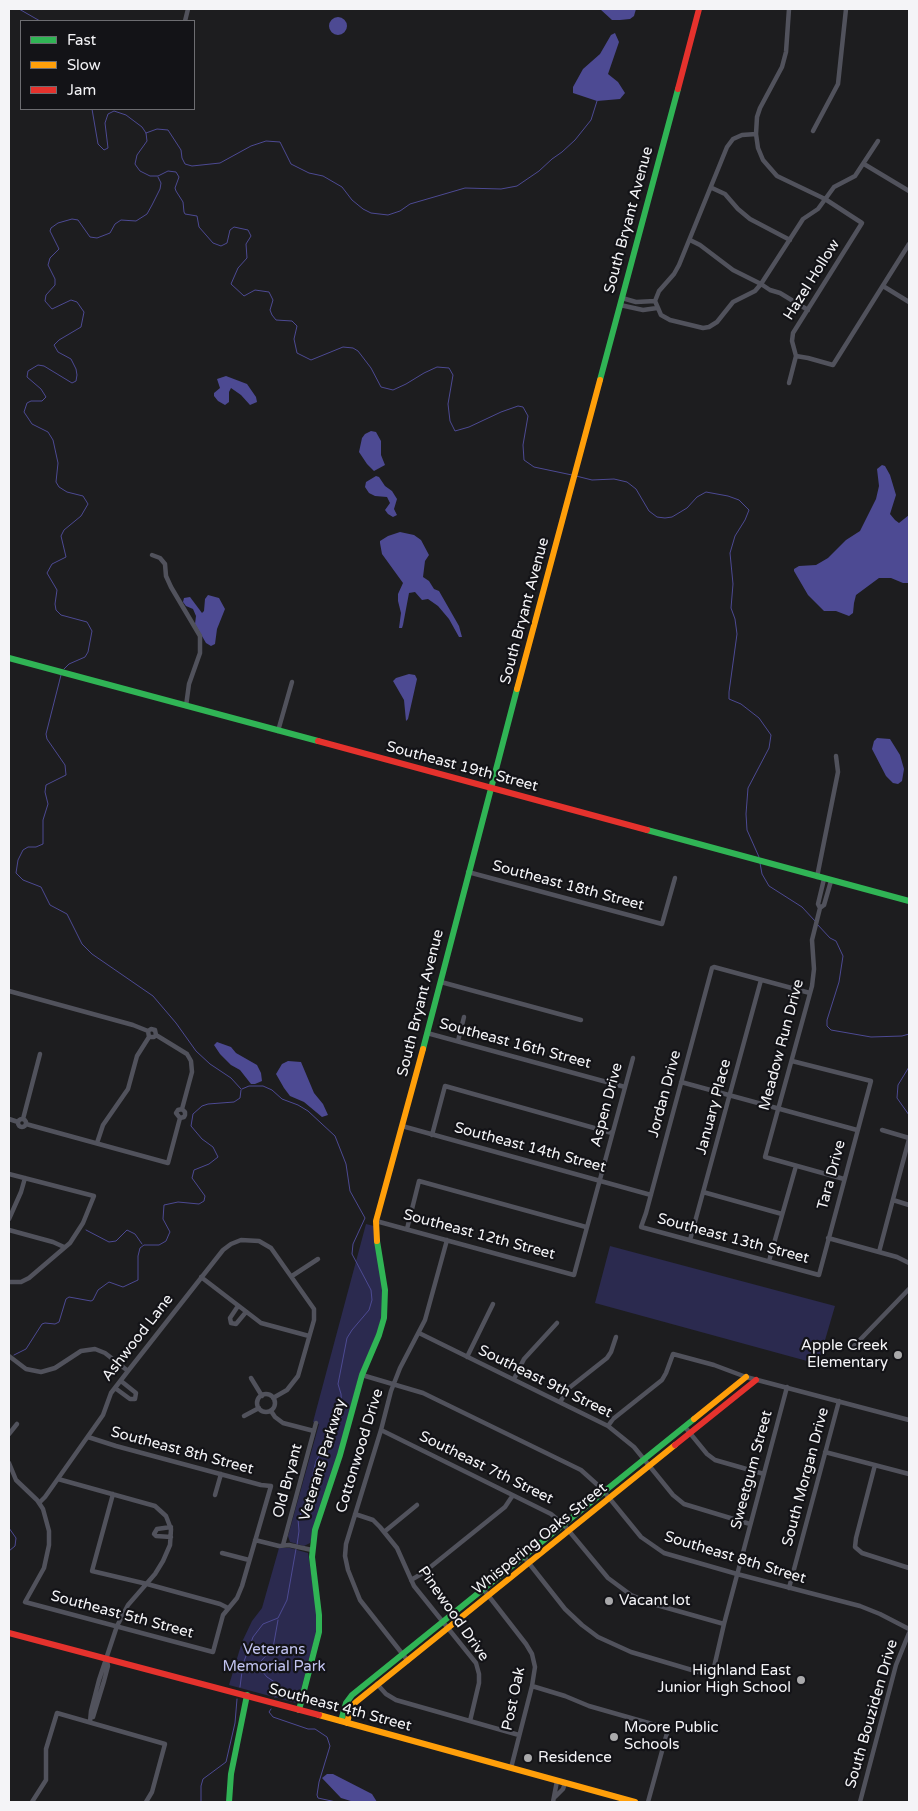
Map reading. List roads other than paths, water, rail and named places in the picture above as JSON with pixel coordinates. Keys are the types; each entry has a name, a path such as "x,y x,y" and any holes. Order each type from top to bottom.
{"street":[{"name":"South Bryant Avenue","path":"376,1220 428,1033 490,788 699,9"},
{"path":"789,9 785,59 757,117 756,134 758,148 763,160 777,176 825,199"},
{"path":"813,131 838,84 846,9"},
{"path":"756,134 742,135 733,139 727,147 712,188 674,274 659,291 655,302 657,308 661,315 670,320 703,328 708,327 717,322 733,302 755,291 803,219 818,209 834,186 855,176 878,140"},
{"path":"864,164 909,191"},
{"path":"712,188 725,194 750,219 790,240"},
{"name":"Hazel Hollow","path":"789,383 796,356 792,341 793,333 862,223 825,199"},
{"path":"690,240 700,245 733,270 770,290 780,293 808,310"},
{"path":"796,356 833,365 909,244"},
{"path":"883,286 909,302"},
{"path":"621,302 655,302"},
{"path":"621,302 643,310 657,308"},
{"path":"152,555 160,558 165,564 166,576 171,587 200,636 200,653 189,684 186,706"},
{"name":"Southeast 19th Street","path":"9,658 909,901"},
{"path":"278,731 292,682"},
{"name":"Meadow Run Drive","path":"820,908 818,904 821,878 838,772 836,756"},
{"name":"Southeast 18th Street","path":"468,872 662,924 675,878"},
{"name":"Meadow Run Drive","path":"796,1166 765,1157 810,993 813,979 811,952 814,930 820,908 824,905 831,881"},
{"name":"Jordan Drive","path":"640,1227 651,1195 713,967 761,980"},
{"path":"761,980 810,993"},
{"name":"January Place","path":"690,1240 761,980"},
{"path":"441,982 581,1020"},
{"path":"9,992 133,1025 149,1034"},
{"path":"458,1041 464,1017"},
{"path":"9,1119 168,1163 180,1118 185,1115 182,1109 192,1072 191,1060 186,1054 156,1035 153,1029 137,1056 128,1088 103,1125 97,1143"},
{"name":"Southeast 16th Street","path":"428,1033 625,1087"},
{"path":"20,1121 40,1054"},
{"name":"Aspen Drive","path":"574,1275 633,1058"},
{"name":"Tara Drive","path":"792,1061 871,1081 819,1275"},
{"path":"681,1082 857,1130"},
{"path":"432,1135 445,1086 612,1132"},
{"name":"Southeast 14th Street","path":"402,1126 651,1195"},
{"path":"879,1252 909,1138 882,1130"},
{"path":"769,1261 796,1166 844,1179"},
{"path":"9,1174 94,1196 79,1230 64,1247 29,1278 21,1282 9,1282"},
{"path":"9,1219 25,1178"},
{"path":"407,1229 419,1181 586,1228"},
{"path":"703,1192 782,1214"},
{"path":"893,1200 909,1204"},
{"path":"9,1204 15,1206"},
{"name":"Southeast 12th Street","path":"376,1220 574,1275"},
{"name":"Veterans Parkway","path":"298,1710 319,1632 312,1550 315,1530 340,1455 362,1375 379,1335 385,1309 384,1281 376,1242 376,1220"},
{"name":"Southeast 13th Street","path":"640,1227 819,1275"},
{"path":"9,1230 53,1242 64,1247"},
{"path":"828,1238 902,1258 909,1263"},
{"name":"Ashwood Lane","path":"39,1503 105,1413 110,1396 115,1388 223,1250 231,1244 245,1240 264,1243 275,1252 292,1276"},
{"name":"Cottonwood Drive","path":"408,1661 360,1600 348,1570 345,1556 346,1544 393,1384 419,1333 448,1240"},
{"path":"273,1398 287,1390 295,1380 300,1370 315,1316 314,1309 292,1276 318,1259"},
{"path":"201,1277 263,1324 309,1336"},
{"path":"854,1346 909,1289"},
{"path":"467,1357 492,1304"},
{"path":"238,1306 230,1318 231,1323 236,1324 246,1312"},
{"path":"514,1379 524,1359 558,1323"},
{"name":"Southeast 9th Street","path":"419,1333 608,1426 627,1441 673,1495 684,1504 750,1524"},
{"path":"560,1402 569,1388 607,1358 616,1337"},
{"path":"9,1356 26,1369 41,1372 55,1368 81,1351 95,1349 105,1353 128,1371"},
{"path":"608,1426 613,1419 662,1380 673,1354 714,1365 756,1380 909,1420"},
{"name":"Southeast 8th Street","path":"362,1375 423,1393 576,1467 594,1480 641,1537 656,1548 671,1555 860,1606 909,1628"},
{"name":"Whispering Oaks Street","path":"344,1722 348,1700 373,1678 746,1377"},
{"path":"251,1378 262,1396"},
{"name":"Whispering Oaks Street","path":"344,1722 351,1707 356,1702 756,1380"},
{"path":"115,1388 130,1400 135,1399 136,1393 121,1381"},
{"name":"Sweetgum Street","path":"529,1564 575,1619 598,1637 631,1652 712,1676 787,1387"},
{"path":"267,1394 273,1398 275,1405 271,1411 264,1412 259,1408 258,1401 262,1396 267,1394"},
{"name":"South Morgan Drive","path":"789,1588 838,1401"},
{"path":"244,1416 259,1408"},
{"path":"271,1411 283,1423 314,1431"},
{"name":"Old Bryant","path":"284,1545 316,1423"},
{"path":"9,1434 17,1424"},
{"path":"685,1427 707,1454 715,1460 764,1474"},
{"name":"Southeast 7th Street","path":"380,1430 546,1511 564,1525 608,1578 624,1591 646,1602 724,1624"},
{"name":"Southeast 8th Street","path":"88,1437 261,1485 271,1486 255,1540"},
{"path":"825,1452 909,1474"},
{"path":"9,1463 16,1480 39,1503"},
{"path":"875,1465 856,1538 856,1549 862,1553 909,1568"},
{"path":"215,1495 221,1474"},
{"path":"58,1479 152,1505 161,1510 171,1527 172,1537 164,1560 128,1605 116,1626 92,1704 90,1722"},
{"path":"113,1494 92,1571 220,1604 228,1608 240,1592 255,1540 279,1546 292,1545 312,1550"},
{"path":"411,1580 423,1573 505,1507 513,1494"},
{"name":"Southeast 5th Street","path":"39,1503 47,1520 50,1545 44,1568 25,1602 213,1652 221,1620 228,1608"},
{"path":"384,1532 417,1505"},
{"name":"Pinewood Drive","path":"355,1514 373,1520 384,1532 397,1548 411,1580 472,1658 479,1674 478,1692 470,1721"},
{"path":"171,1527 157,1529 154,1534 156,1536 172,1537"},
{"path":"222,1553 249,1560"},
{"path":"524,1557 529,1564"},
{"name":"Post Oak","path":"484,1590 522,1638 532,1654 535,1667 511,1768"},
{"name":"Southeast 4th Street","path":"9,1633 247,1695 557,1780 614,1799 635,1802"},
{"name":"South Bouziden Drive","path":"860,1802 896,1665 909,1633"},
{"path":"373,1678 389,1697 396,1700 519,1735"},
{"path":"532,1686 589,1706 666,1728 648,1802"},
{"path":"229,1802 231,1774 247,1695"},
{"path":"32,1802 46,1780 46,1749 57,1713 165,1744 152,1792 146,1802"},
{"path":"553,1802 557,1780"},
{"path":"555,1797 565,1783"}],"waterway":[{"path":"19,9 38,20"},
{"path":"146,133 157,129 168,130 181,150 185,164 192,166 220,163 251,146 266,141 280,142 291,164 309,173 323,176 342,187 352,200 363,209 371,213 388,215 400,211 410,204 465,188 501,189 517,186 539,171 575,140 591,120 597,101"},
{"path":"92,110 98,144 104,150 108,148 105,123 108,114 114,111 126,115 142,127 146,133 147,141 137,155 135,164 140,171 150,176 158,176 168,171 176,172 179,177 175,188 183,202 185,214 197,216 199,227 213,243 221,246 227,243 230,230 234,227 248,230 251,236 246,244 247,258 238,268 231,284 244,296 255,290 269,292 273,300 270,310 276,320 292,321 297,326 294,339 297,353 311,360 343,347 353,348 358,351 371,368 381,387 393,390 437,367 449,368 453,375 448,404 450,421 455,431 469,427 501,412 518,406 523,407 528,416 523,445 524,460 534,467 572,475"},
{"path":"64,669 69,664 85,657 88,652 92,631 87,622 61,615 56,610 57,590 47,573 52,564 66,557 61,536 64,530 81,516 88,504 83,496 67,492 59,487 56,482 58,463 53,440 48,432 32,424 24,412 27,403 42,401 46,397 41,389 27,377 28,371 38,365 44,366 72,383 76,381 77,375 71,359 58,352 54,345 81,327 84,312 77,302 71,300 52,309 45,301 46,295 55,285 55,279 48,265 50,258 59,249 50,231 58,223 72,219 78,220 90,237 97,238 110,233 115,224 121,220 136,221 147,214 152,205 160,189 161,183 158,177"},
{"path":"576,476 592,480 614,479 627,482 636,489 649,511 657,517 672,517 687,508 697,497 706,492 739,500 749,510 735,536 730,553 733,584 731,608 737,634 729,699 741,704 759,718 771,735 769,748 748,788 747,830 759,857"},
{"path":"61,675 46,734 47,739 65,765 66,775 46,785 45,792 48,804 43,820 43,844 23,850 18,860 16,873 23,880 41,887 50,905 67,914 82,944 92,954 153,996 196,1051 210,1064 231,1078 241,1089"},
{"path":"760,863 762,874 769,886 802,907 815,921"},
{"path":"817,924 830,938 836,941 843,956 839,982 827,1020 827,1026 831,1030 871,1037 909,1034"},
{"path":"909,1067 898,1085 897,1098 909,1115"},
{"path":"242,1089 249,1086 263,1086 272,1090 282,1099 308,1111 335,1136 346,1164 350,1191 365,1218 353,1244 352,1254 371,1290 372,1300 369,1310 347,1338 338,1384 341,1394 342,1416 337,1422 332,1445 316,1461 313,1473 314,1488 298,1519 297,1545"},
{"path":"14,1355 26,1349 42,1324 55,1324 59,1322 66,1299 69,1297 91,1301 98,1290 109,1282 123,1287 138,1280 140,1248 144,1245 159,1245 166,1241 170,1232 163,1219 164,1205 178,1202 199,1204 204,1201 205,1196 192,1178 194,1170 209,1164 218,1157 213,1147 202,1139 191,1126 193,1114 202,1106 208,1104 234,1102 240,1098 241,1090"},
{"path":"86,1230 109,1242 116,1241 127,1230 135,1234 142,1244"},
{"path":"9,1528 16,1538 15,1546 9,1551"},
{"path":"240,1687 243,1664 253,1637 263,1624 278,1618 287,1600 296,1549"},
{"path":"275,1697 276,1683 261,1670 261,1661 273,1648 278,1620"},
{"path":"201,1802 203,1779 226,1762 235,1723 237,1699"},
{"path":"271,1709 269,1712 273,1717 308,1729 315,1729 327,1737 330,1746 317,1795 318,1798 336,1802"}],"place":[{"name":"Apple Creek Elementary","path":"898,1355"},
{"name":"Vacant lot","path":"609,1601"},
{"name":"Highland East Junior High School","path":"801,1680"},
{"name":"Moore Public Schools","path":"614,1737"},
{"name":"Residence","path":"528,1758"}],"park label":[{"name":"Veterans Memorial Park","path":"274,1658"}]}
